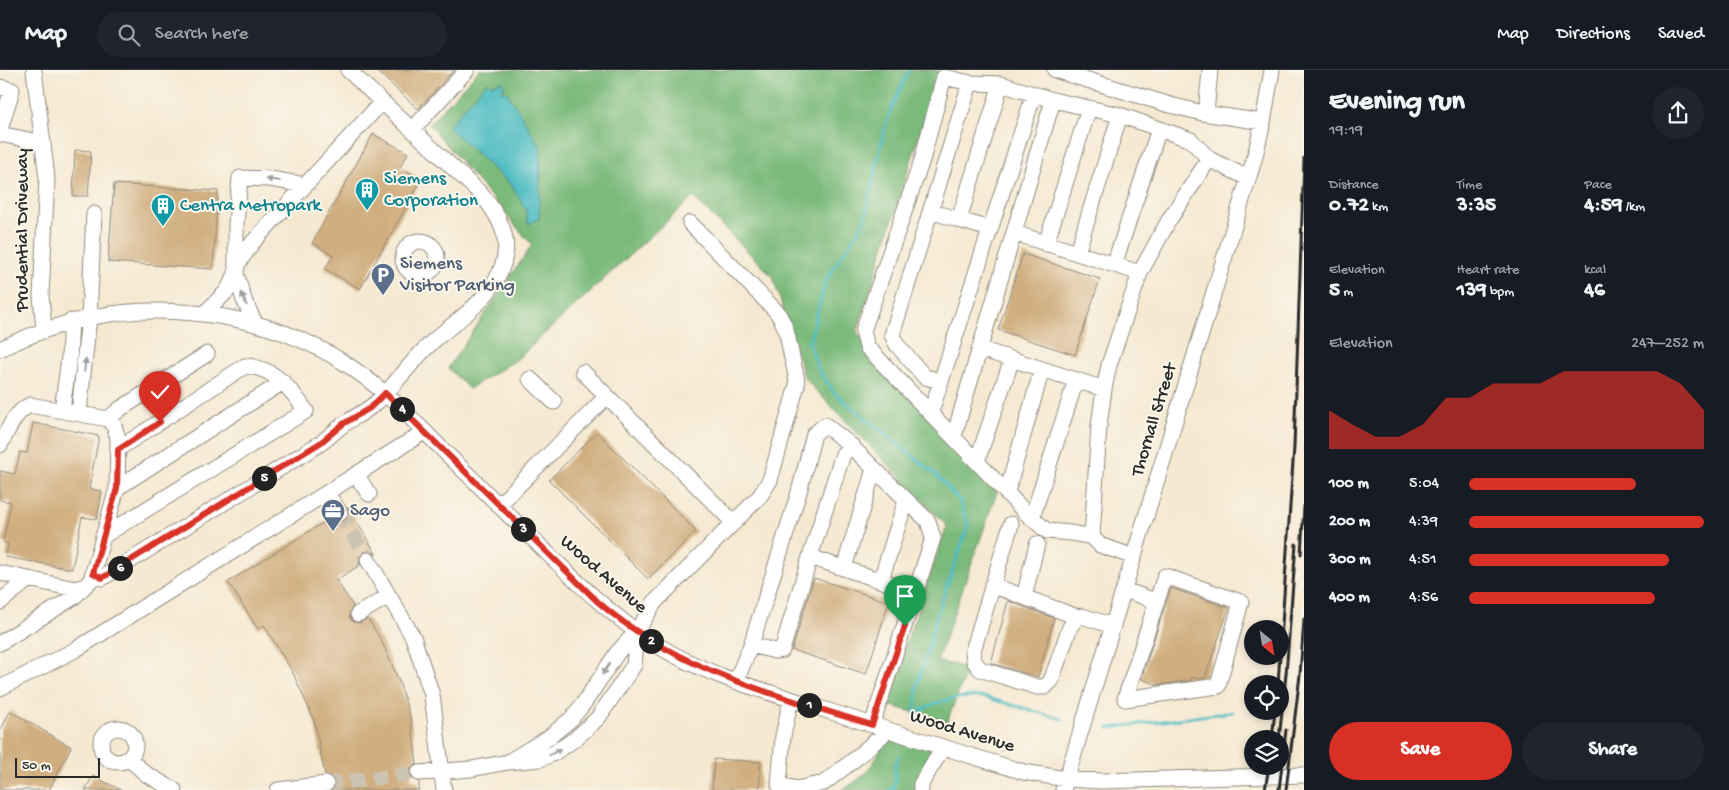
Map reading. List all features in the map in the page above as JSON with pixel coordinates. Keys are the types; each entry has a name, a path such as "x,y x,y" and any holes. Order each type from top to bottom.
{"street":[{"name":"Prudential Driveway","path":"34,70 47,178 41,296 44,330"},
{"path":"93,573 102,578 320,443 343,424 370,408 427,347 482,300 495,283 504,263 506,242 501,224 491,205 348,70"},
{"path":"412,130 468,70"},
{"path":"1055,70 1170,106 1263,122"},
{"path":"1206,113 1210,70"},
{"name":"Thornall Street","path":"1065,785 1248,178 1263,122 1272,70"},
{"path":"1134,557 1100,545 1092,537 1047,531 1032,518 867,347 864,331 922,160 944,74 970,83 1001,84 1053,100 1120,115 1191,140 1208,159 1248,178"},
{"path":"941,381 925,376 897,345 892,335 970,83"},
{"path":"959,220 1001,84"},
{"path":"0,87 12,90 0,130"},
{"path":"930,412 1034,94"},
{"path":"954,436 1053,100"},
{"path":"204,314 227,292 236,274 238,265 253,242 382,102"},
{"path":"1046,244 1089,108"},
{"path":"1077,254 1120,115"},
{"path":"1114,265 1159,129"},
{"path":"0,134 43,143"},
{"path":"1092,537 1099,426 1109,365 1140,273 1169,220 1208,159"},
{"path":"255,323 244,300 236,274 236,224 240,178 270,179 305,186"},
{"path":"931,211 990,230"},
{"path":"79,413 89,317 94,214"},
{"path":"508,762 556,732 571,719 584,703 617,653 637,632 654,603 734,523 767,486 796,391 797,379 787,335 778,313 690,223"},
{"path":"236,224 242,233 253,242"},
{"path":"1014,234 1140,273"},
{"name":"Wood Avenue","path":"0,349 44,330 71,321 112,313 142,310 204,314 255,323 282,331 320,348 356,370 385,393 610,613 661,648 681,658 736,681 790,699 1065,785 1101,781 1304,776"},
{"path":"62,410 69,358 71,321"},
{"path":"980,349 1104,389"},
{"path":"108,419 120,408 207,354"},
{"path":"977,461 1012,359"},
{"path":"103,536 306,411 291,389 283,382 256,366 245,366 118,450"},
{"path":"1007,492 1042,369"},
{"path":"583,372 734,523"},
{"path":"530,379 554,402"},
{"path":"1032,518 1076,380"},
{"path":"117,488 283,382"},
{"path":"499,505 607,396"},
{"path":"0,445 17,414 22,408 30,405 108,419 112,422 116,432 118,450 117,488 91,580 66,602 0,643"},
{"path":"736,681 751,645 799,492 814,434 825,425 852,446 928,521 933,538 872,725"},
{"path":"0,688 18,677 75,650 424,432"},
{"path":"751,645 775,651 782,650 843,454 852,446"},
{"path":"844,568 874,469"},
{"path":"356,475 368,494"},
{"path":"327,493 340,512"},
{"path":"880,580 906,500"},
{"path":"1011,524 972,651 974,661 980,669 1037,688 1045,687 1051,681 1070,627 1077,617"},
{"path":"1024,597 1037,544"},
{"path":"810,557 915,592"},
{"path":"368,560 414,637 432,695 444,790"},
{"path":"0,573 75,589 85,586"},
{"path":"1165,576 1241,602 1218,686 1125,699 1156,601 1165,576"},
{"path":"0,602 29,579"},
{"path":"992,585 1077,617 1082,616 1113,626"},
{"path":"1124,590 1156,601"},
{"path":"358,614 389,596"},
{"path":"419,773 540,760 554,753 584,733 601,714 634,665 637,632"},
{"path":"790,699 783,736 779,784 797,789 824,783 888,730"},
{"path":"584,703 601,714"},
{"path":"921,790 922,784 943,747"},
{"path":"129,759 146,774 174,790"},
{"path":"278,790 308,788 326,784"}],"green space":[{"path":"479,70 937,70 939,73 857,332 997,492 937,661 968,668 947,722 885,704 947,526 805,379 773,277 693,197 516,360 469,389 448,368 532,245 429,124"},
{"path":"888,730 943,747 921,790 842,790 867,772 880,750"}],"water":[{"path":"502,81 505,88 500,90 501,92 506,91 541,147 539,219 528,224 526,210 512,186 448,127 487,82 491,85"}],"building":[{"path":"376,70 454,70 418,109"},
{"name":"Siemens Corporation","path":"373,134 408,153 400,167 422,179 360,289 325,269 333,255 312,243"},
{"path":"75,150 91,151 88,196 73,196"},
{"name":"Centra Metropark","path":"114,184 218,191 213,269 108,262"},
{"path":"1023,254 1100,279 1075,355 998,330"},
{"path":"33,423 99,436 89,489 102,491 97,519 82,517 72,569 6,557 8,544 3,542 11,502 0,500 0,471 15,474 20,452 27,453"},
{"path":"597,432 696,531 648,579 549,480"},
{"path":"348,507 376,554 368,551 363,552 359,560 360,565 336,580 353,606 349,614 350,619 359,623 368,619 381,640 399,681 411,720 417,764 411,769 410,774 412,779 419,782 419,790 333,790 335,782 330,776 325,775 314,720 293,673 264,625 258,629 228,582 332,517 336,522 345,521 349,517"},
{"path":"814,578 889,602 866,674 792,650"},
{"path":"1171,588 1229,608 1205,678 1198,679 1192,677 1191,680 1158,685 1141,679"},
{"path":"1008,601 1054,618 1038,677 991,663"},
{"path":"10,711 71,747 49,790 0,790 0,732"},
{"path":"714,759 761,762 759,790 712,790"},
{"path":"93,776 121,790 85,790"}],"waterway":[{"path":"909,70 887,119 864,222 826,280 809,343 818,369 834,393 935,474 960,501 968,526 940,606 917,688 914,714"},
{"path":"915,714 939,702 966,697 984,697 1062,719"},
{"path":"1109,728 1233,712"},
{"path":"890,790 895,783 895,767 899,756"}],"tunnel":[{"path":"340,513 368,560"},
{"path":"326,784 419,773"}],"railway":[{"path":"1279,675 1294,447 1304,158"},
{"path":"1301,554 1304,506"},
{"path":"1280,730 1296,544"},
{"path":"1286,790 1300,675 1304,619"},
{"path":"1273,730 1274,720"},
{"path":"1265,790 1268,775"},
{"path":"1279,790 1281,775"}],"place":[{"name":"Siemens Corporation","path":"367,211"},
{"name":"Centra Metropark","path":"163,227"},
{"name":"Siemens Visitor Parking","path":"383,296"},
{"name":"Sago","path":"333,532"}],"route":[{"path":"160,422 118,450 117,488 93,573 102,578 320,443 343,424 370,408 385,393 598,602 649,640 695,665 762,690 872,725 905,626"}]}
